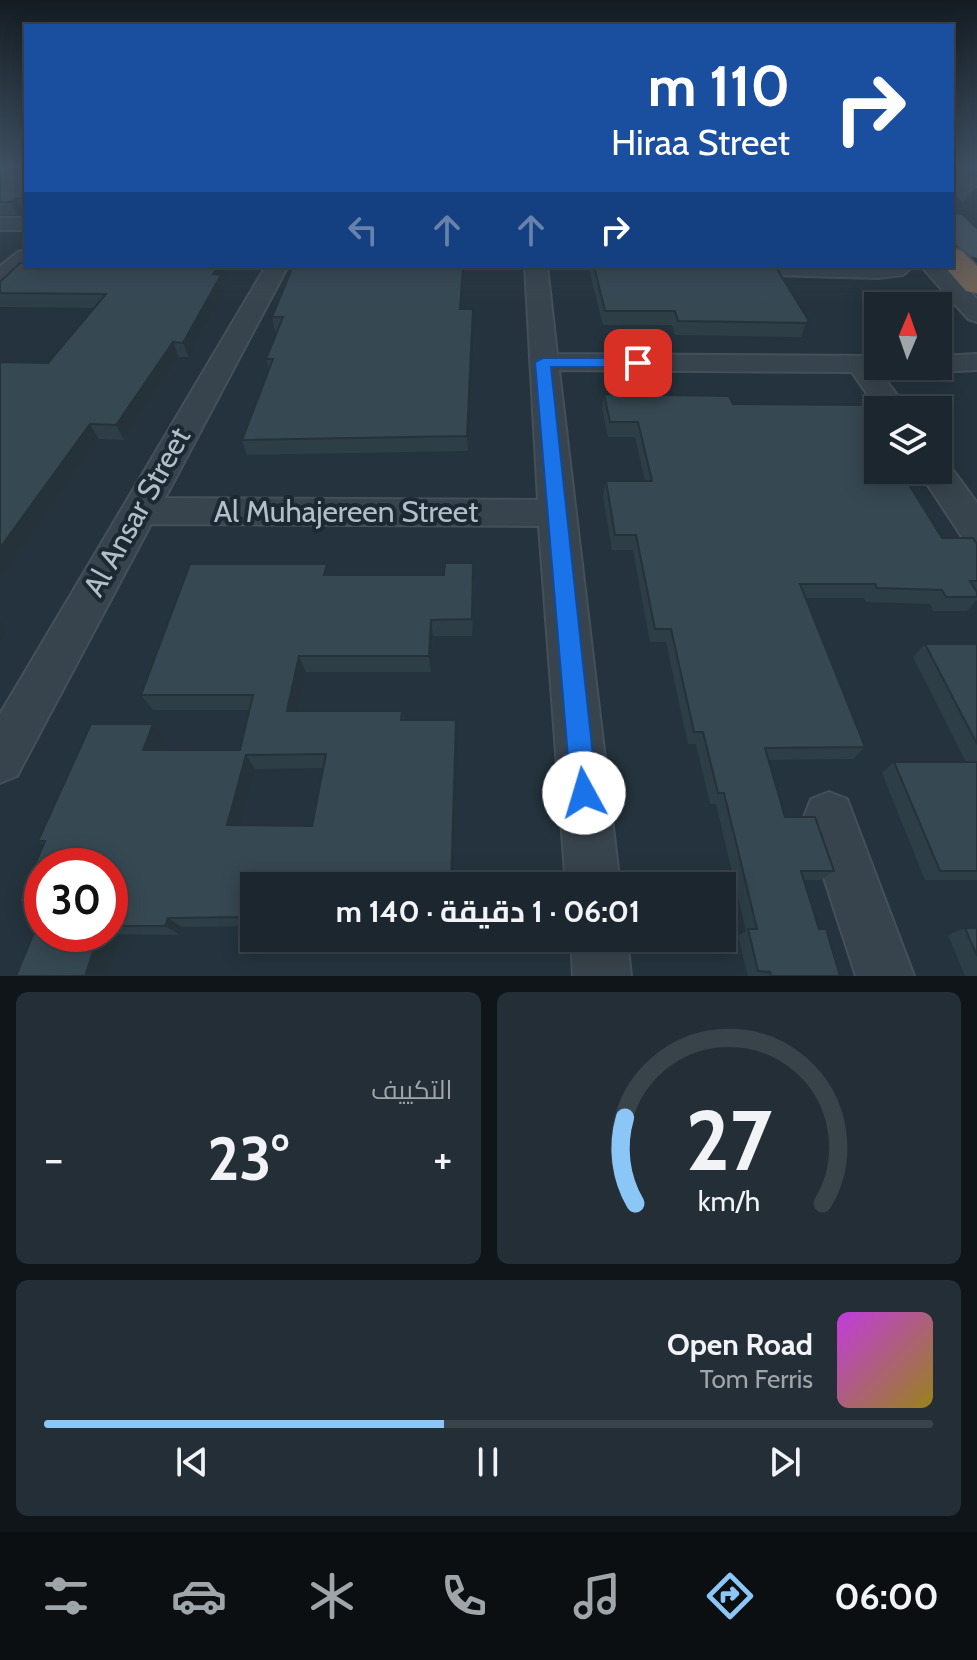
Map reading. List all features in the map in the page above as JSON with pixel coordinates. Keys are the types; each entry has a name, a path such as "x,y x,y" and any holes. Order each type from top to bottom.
{"highway":[{"path":"954,259 977,284"}],"main road":[{"path":"954,225 977,247"}],"street":[{"path":"0,224 24,224"},
{"path":"0,278 24,259"},
{"name":"Al Ansar Street","path":"0,759 276,268"},
{"path":"536,268 556,513 592,872"},
{"path":"775,268 878,271 898,268"},
{"path":"934,268 977,314"},
{"path":"543,362 864,364"},
{"path":"945,484 977,530"},
{"name":"Al Muhajereen Street","path":"137,511 556,513"},
{"path":"829,817 885,976"},
{"path":"600,952 602,976"}],"building":[{"path":"20,263 24,263 24,268 217,268 213,274 221,275 183,343 173,342 116,425 90,424 0,548 0,362 48,363 106,294 0,293 0,282"},
{"path":"292,268 463,268 460,309 473,309 467,436 242,440 273,359 266,359 283,317 272,317"},
{"path":"594,268 776,268 809,321 678,321 675,311 605,311"},
{"path":"604,394 729,396 733,404 864,405 864,484 909,484 942,538 973,538 977,544 977,581 970,581 977,597 946,597 942,590 877,588 875,584 800,584 865,747 765,748 785,817 815,817 834,871 801,871 819,929 826,929 840,976 771,976 770,972 758,971 748,929 757,929 724,793 718,793 703,732 694,732 671,629 655,629 636,535 615,535 606,481 652,481 638,422 610,422"},
{"path":"445,563 473,563 472,619 431,620 429,656 299,656 287,711 402,711 401,720 456,720 451,872 240,872 240,917 168,918 165,926 128,926 128,848 42,848 45,841 38,841 91,724 153,724 143,750 240,750 253,695 141,695 190,564 327,564 324,575 444,575","holes":["326,754 312,826 227,825 246,755"]},
{"path":"925,644 977,644 977,744"},
{"path":"894,762 977,762 977,871 940,871"},
{"path":"965,928 977,928 977,956"},
{"path":"26,952 93,952 85,976 16,976"}],"route":[{"path":"584,793 543,362 638,363"}]}
